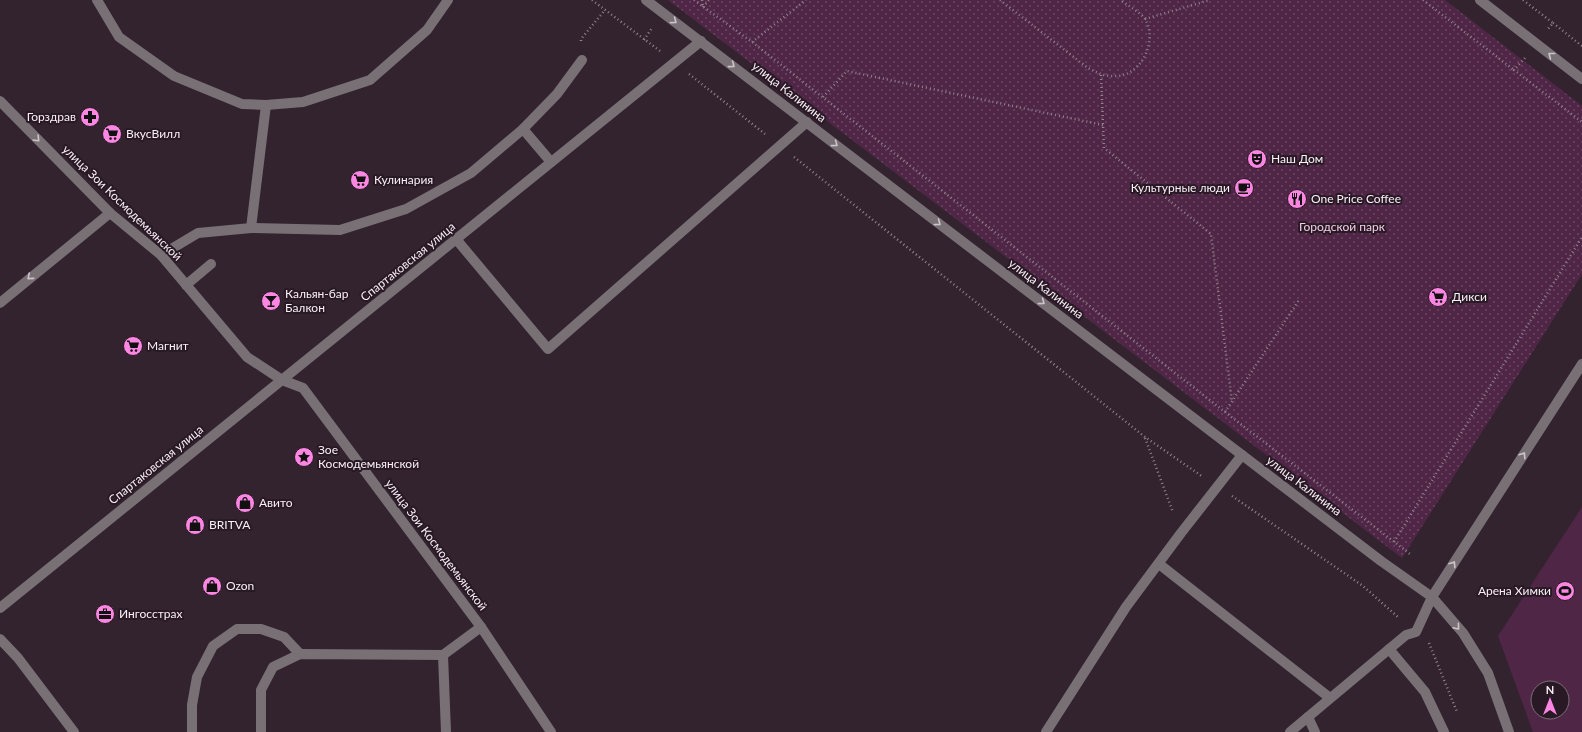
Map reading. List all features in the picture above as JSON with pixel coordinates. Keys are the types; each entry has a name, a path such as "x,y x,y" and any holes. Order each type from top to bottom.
{"street":[{"path":"97,0 119,36 174,76 242,104 266,106 303,102 370,80 427,30 448,0"},
{"name":"улица Калинина","path":"646,0 1242,455 1432,597 1462,633 1488,673 1509,732"},
{"path":"1480,0 1582,79"},
{"name":"Спартаковская улица","path":"0,608 701,41"},
{"path":"161,255 198,233 251,228 340,230 406,209 471,173 523,129 557,94 582,60"},
{"name":"улица Зои Космодемьянской","path":"0,101 110,212 161,255 247,357 282,380 303,388 481,627 551,732"},
{"path":"251,228 266,106"},
{"path":"456,239 548,349 807,122"},
{"path":"523,129 551,162"},
{"path":"0,303 110,212"},
{"path":"186,285 211,264"},
{"path":"1290,732 1406,635 1416,632 1432,597 1582,364"},
{"path":"1046,732 1126,607 1242,455"},
{"path":"1159,564 1330,698"},
{"path":"261,732 261,690 273,667 300,654 443,655 481,627"},
{"path":"192,732 192,705 197,677 213,646 237,629 261,629 284,637 300,654"},
{"path":"0,639 18,658 74,732"},
{"path":"1389,649 1424,692 1444,732"},
{"path":"443,655 446,732"},
{"path":"1308,717 1315,732"}],"path":[{"path":"592,0 675,62 1145,438 1363,586 1430,645 1459,717"},
{"path":"694,0 752,42 1225,412 1410,554"},
{"path":"702,0 703,7"},
{"path":"703,7 709,0"},
{"path":"752,42 806,0"},
{"path":"1000,0 1088,68 1101,75 1118,76 1128,73 1138,66 1150,45 1150,33 1145,19 1121,0"},
{"path":"1145,19 1210,0"},
{"path":"1423,0 1514,70"},
{"path":"582,60 581,39 605,10"},
{"path":"1553,23 1582,46"},
{"path":"823,97 847,71 1103,125"},
{"path":"1101,75 1104,148 1211,234 1232,402"},
{"path":"1394,542 1582,237"},
{"path":"1225,412 1299,300"},
{"path":"1145,438 1181,533"}],"green space":[{"name":"Городской парк","path":"668,0 1445,0 1582,106 1582,274 1402,558"},
{"name":"Арена Химки","path":"1582,507 1582,732 1533,732 1498,636"}],"place":[{"name":"Горздрав","path":"90,117"},
{"name":"ВкусВилл","path":"112,134"},
{"name":"Наш Дом","path":"1257,159"},
{"name":"Кулинария","path":"360,180"},
{"name":"Культурные люди","path":"1244,188"},
{"name":"One Price Coffee","path":"1297,199"},
{"name":"Дикси","path":"1438,297"},
{"name":"Кальян-бар Балкон","path":"271,301"},
{"name":"Магнит","path":"133,346"},
{"name":"Зое Космодемьянской","path":"304,457"},
{"name":"Авито","path":"245,503"},
{"name":"BRITVA","path":"195,525"},
{"name":"Ozon","path":"212,586"},
{"name":"Арена Химки","path":"1565,591"},
{"name":"Ингосстрах","path":"105,614"}]}
